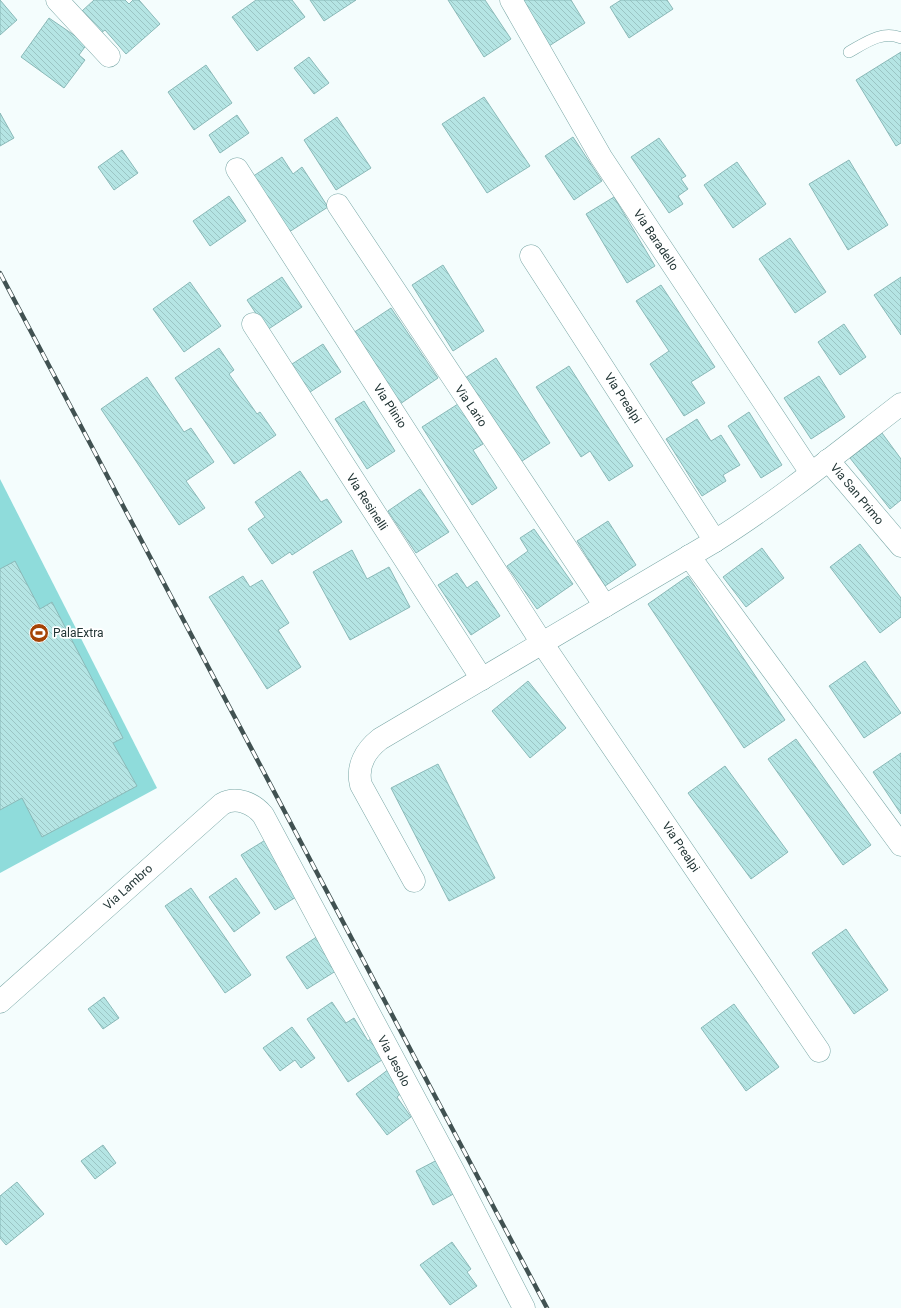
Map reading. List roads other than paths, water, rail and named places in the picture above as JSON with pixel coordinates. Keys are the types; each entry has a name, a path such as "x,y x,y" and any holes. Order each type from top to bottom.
{"street":[{"path":"57,0 109,56"},
{"name":"Via Baradello","path":"511,0 601,157 820,466"},
{"name":"Via Plinio","path":"238,169 542,643"},
{"name":"Via Lario","path":"338,205 605,606"},
{"name":"Via Prealpi","path":"531,256 715,541"},
{"name":"Via Resinelli","path":"253,324 482,679"},
{"path":"414,881 363,790 359,774 362,762 371,747 380,739 715,541 764,509 901,404"},
{"name":"Via San Primo","path":"820,466 901,546"},
{"path":"689,556 901,845"},
{"name":"Via Prealpi","path":"542,643 820,1051"},
{"name":"Via Lambro","path":"0,1002 222,804 227,801 242,801 250,804 259,810 263,815"},
{"name":"Via Jesolo","path":"263,815 454,1172 524,1308"}],"lane":[{"path":"848,52 880,36 888,35 901,38"}],"railway":[{"path":"0,273 547,1308"}],"place":[{"name":"PalaExtra","path":"39,633"}]}
